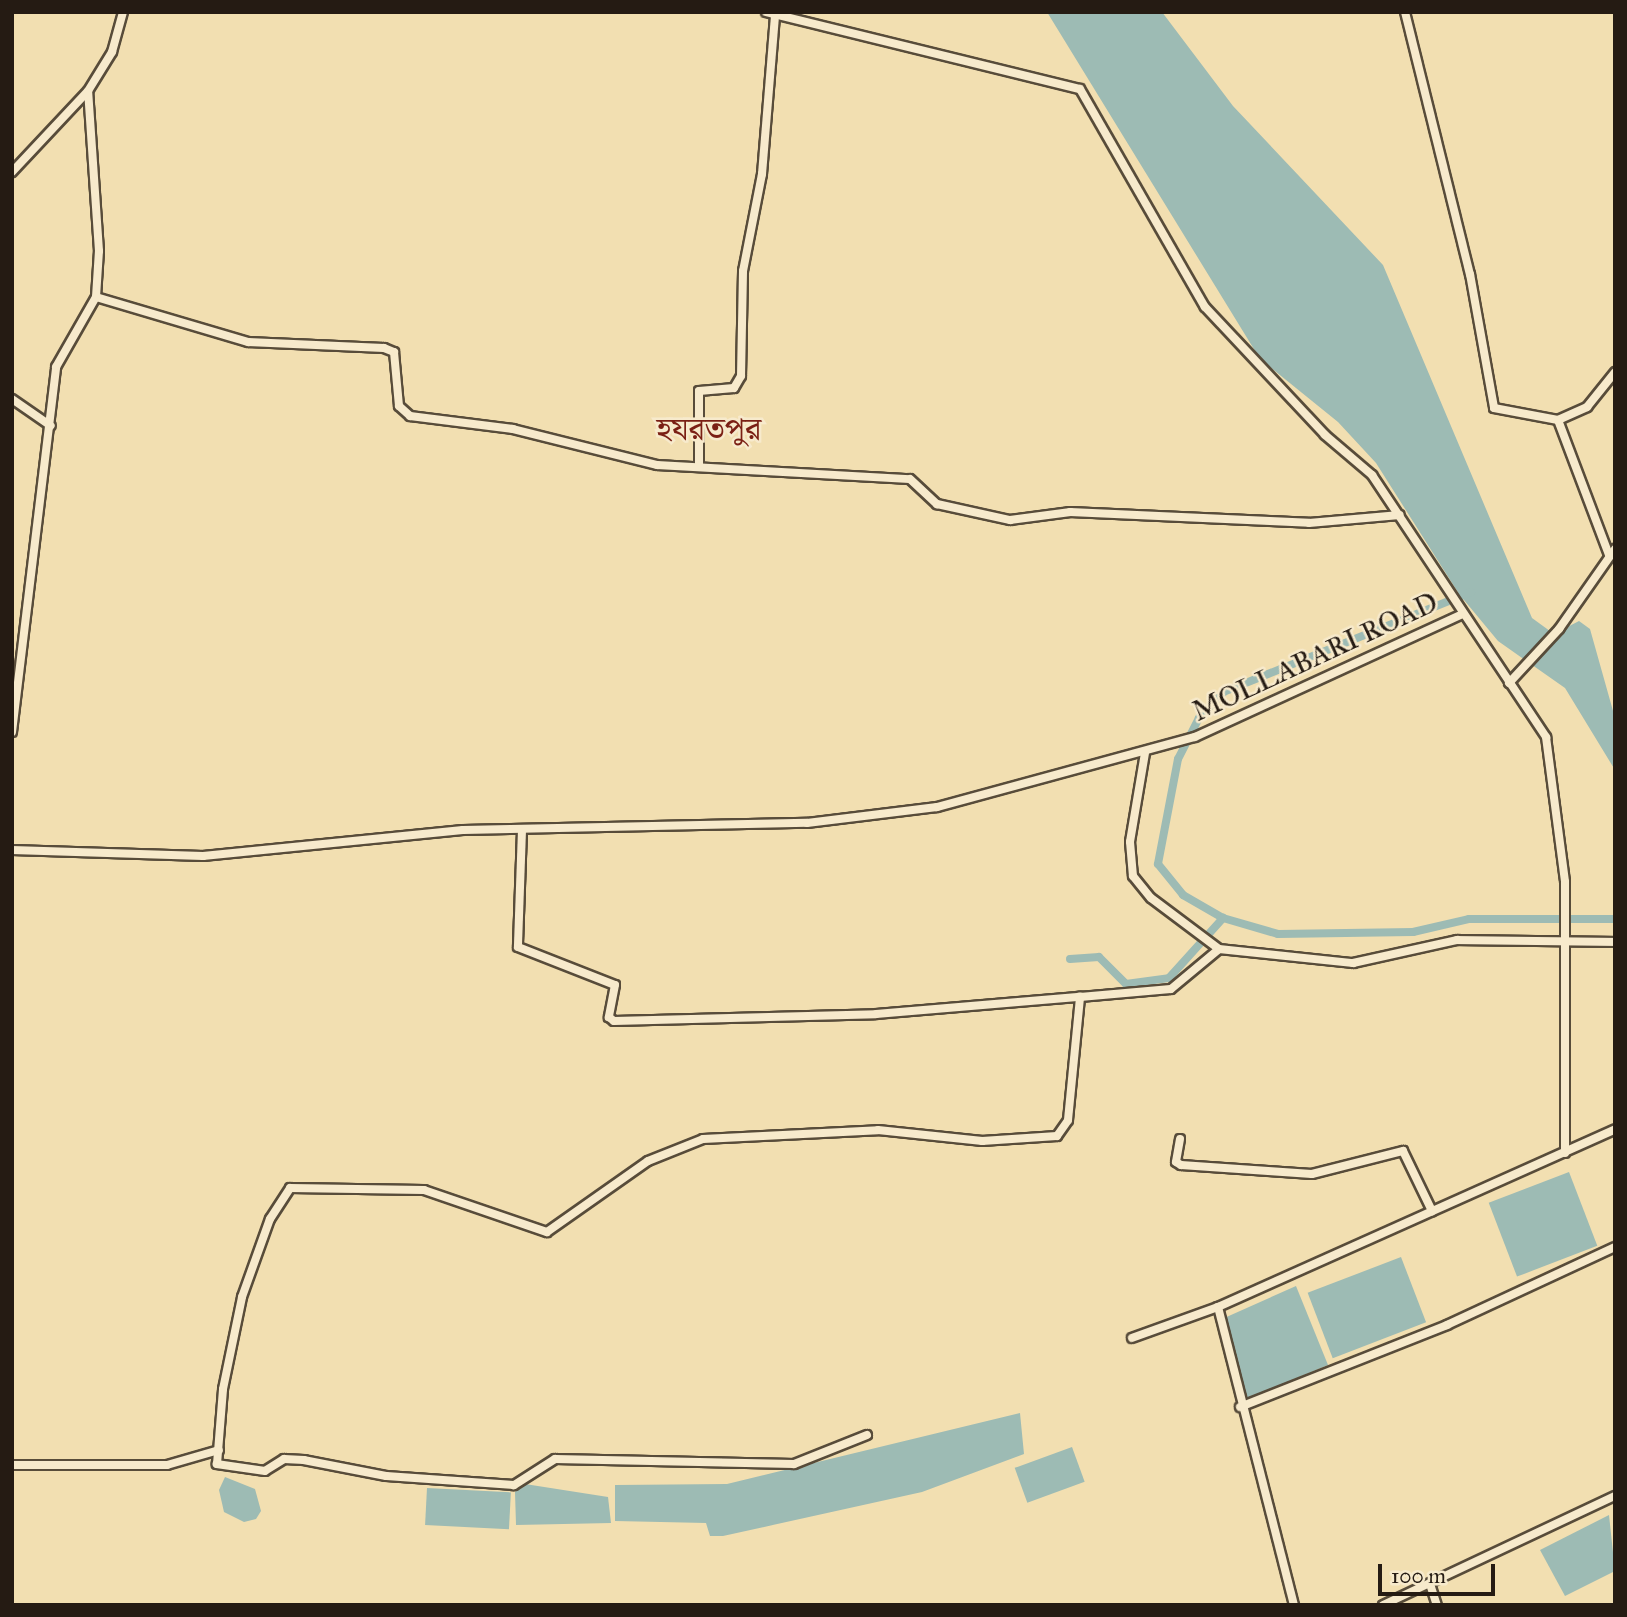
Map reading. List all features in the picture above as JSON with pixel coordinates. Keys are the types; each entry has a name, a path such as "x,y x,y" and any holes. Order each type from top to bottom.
{"street":[{"path":"12,172 88,91 112,52 123,12"},
{"path":"766,12 1080,89 1205,307 1315,426 1372,475 1400,514 1546,737 1565,904 1565,1153"},
{"path":"1405,12 1471,274 1494,408 1558,421 1587,407 1615,372"},
{"path":"699,467 697,395 734,388 741,376 743,271 762,174 775,16"},
{"path":"12,732 56,367 96,297 99,251 88,91"},
{"path":"96,297 248,342 394,352 399,405 410,416 513,429 657,465 910,479 937,504 1010,520 1070,512 1309,523 1400,514"},
{"path":"12,399 51,426"},
{"path":"1509,683 1559,629 1612,552 1558,421"},
{"name":"MOLLABARI ROAD","path":"12,850 203,856 451,831 850,820 965,801 1108,756 1145,753 1166,747 1195,737 1463,614"},
{"path":"1145,753 1130,842 1133,876 1196,933 1218,947 1353,963 1457,940 1565,935 1615,942"},
{"path":"522,830 517,947 615,985 609,1017 614,1021 876,1014 1171,989 1218,947"},
{"path":"867,1435 794,1464 555,1459 513,1485 386,1476 287,1459 265,1471 218,1468 223,1389 242,1297 270,1219 290,1188 424,1190 537,1233 575,1216 596,1198 670,1149 737,1133 901,1131 982,1141 1057,1136 1069,1121 1080,997"},
{"path":"1132,1338 1218,1307 1615,1129"},
{"path":"1180,1139 1176,1162 1181,1165 1312,1174 1403,1151 1432,1211"},
{"path":"1240,1407 1447,1325 1615,1247"},
{"path":"1218,1307 1240,1407 1294,1605"},
{"path":"12,1465 167,1465 219,1450"},
{"path":"1383,1605 1615,1496"},
{"path":"1430,1584 1437,1605"}],"water":[{"path":"1047,12 1162,12 1233,106 1383,265 1532,618 1554,634 1579,621 1590,629 1615,718 1615,770 1565,688 1498,641 1459,594 1376,463 1338,422 1260,359"},
{"path":"1569,1172 1597,1246 1517,1277 1489,1203"},
{"path":"1401,1257 1426,1322 1333,1358 1308,1293"},
{"path":"1296,1286 1328,1365 1244,1400 1222,1319"},
{"path":"1020,1413 1024,1454 922,1492 723,1536 710,1536 706,1523 615,1521 615,1485 727,1484"},
{"path":"1072,1447 1085,1482 1027,1503 1015,1468"},
{"path":"225,1477 255,1489 261,1511 256,1519 244,1522 224,1512 219,1490"},
{"path":"525,1484 608,1497 611,1523 516,1525 515,1492"},
{"path":"427,1488 511,1492 509,1529 425,1525"},
{"path":"1609,1515 1615,1571 1565,1596 1540,1550"}],"waterway":[{"path":"1471,592 1224,692 1199,718 1178,759 1158,864 1183,895 1223,918 1278,934 1413,932 1469,919 1615,919"},
{"path":"1070,959 1099,957 1126,984 1169,978 1223,918"}],"district":[{"name":"হযরতপুর","path":"709,430"}]}
